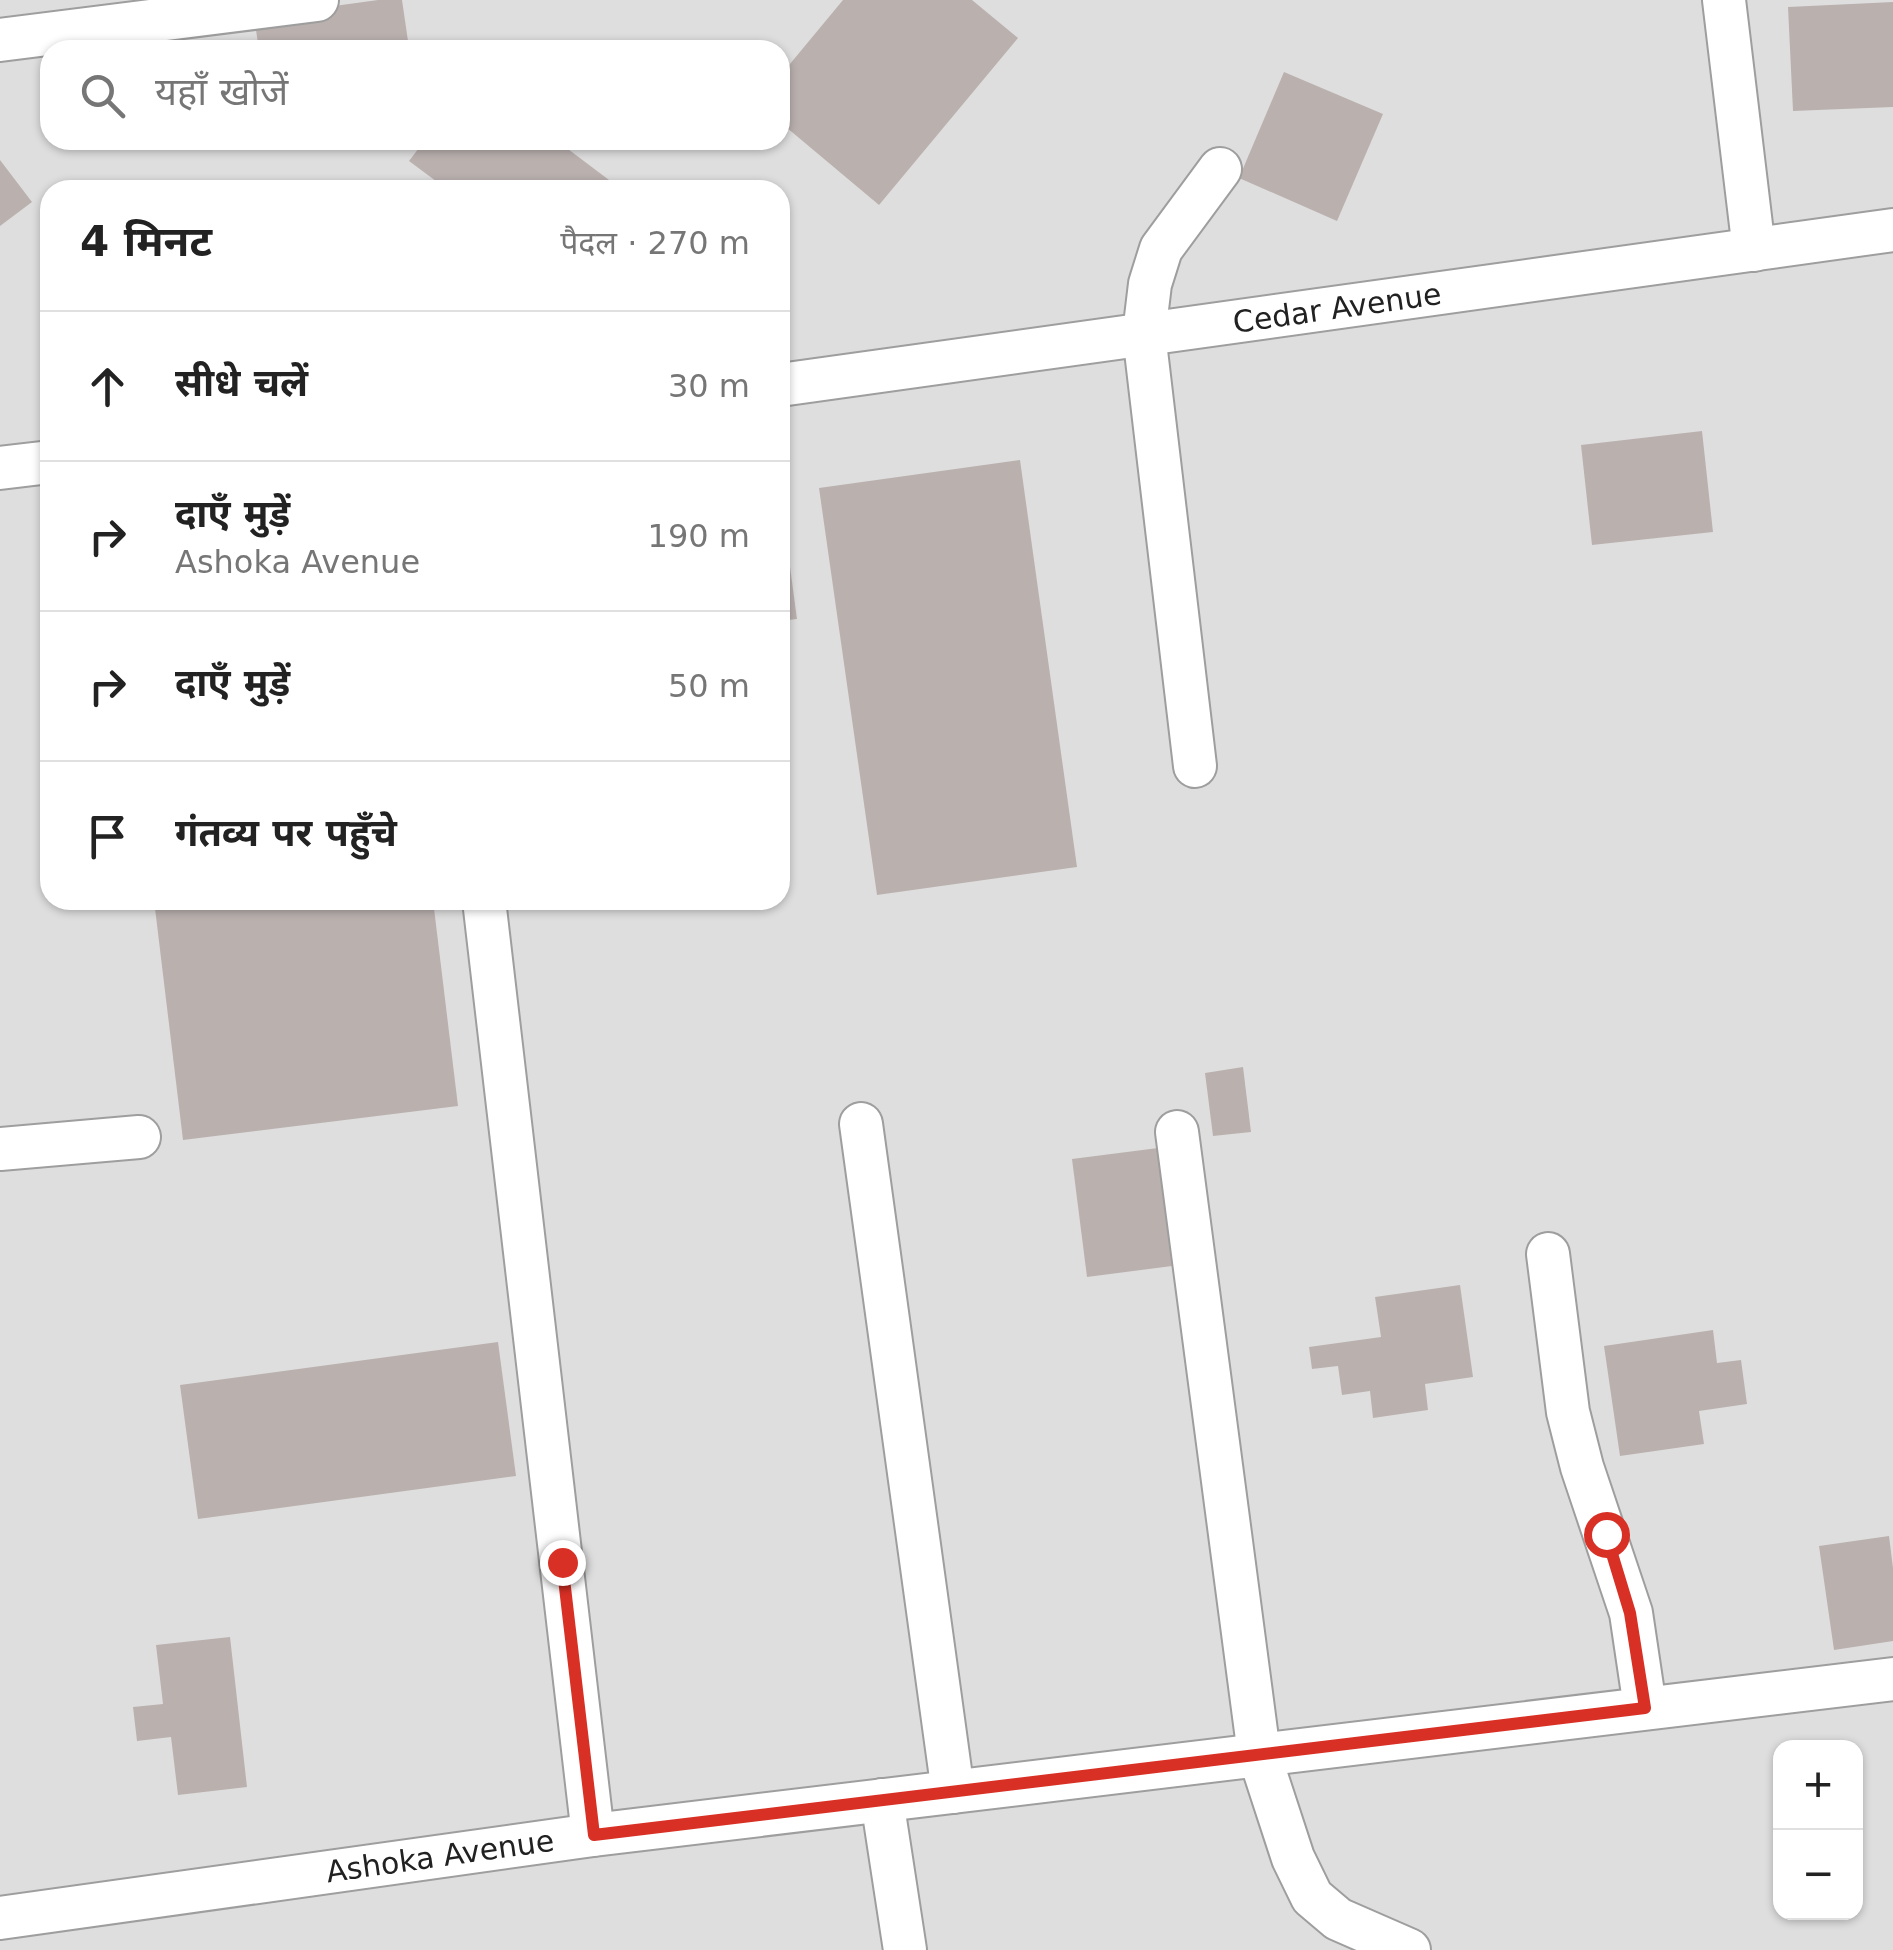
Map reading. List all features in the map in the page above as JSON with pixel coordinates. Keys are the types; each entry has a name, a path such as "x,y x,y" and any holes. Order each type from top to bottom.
{"street":[{"path":"0,40 317,0"},
{"path":"1724,0 1754,250"},
{"path":"1195,766 1144,334 1150,284 1162,249 1220,168"},
{"name":"Cedar Avenue","path":"790,384 1893,230"},
{"path":"0,468 40,463"},
{"path":"485,910 594,1835"},
{"path":"861,1124 953,1792"},
{"path":"1177,1132 1260,1754 1292,1858 1312,1897 1338,1919 1409,1950"},
{"path":"0,1149 139,1137"},
{"path":"1548,1254 1568,1412 1630,1613 1645,1708"},
{"name":"Ashoka Avenue","path":"0,1918 594,1835 1893,1679"},
{"path":"882,1800 905,1950"}],"shaded area":[{"path":"0,0 1893,0 1893,1950 0,1950"}],"building":[{"path":"402,0 408,40 257,40 254,17"},
{"path":"843,0 972,0 1018,38 879,205 790,130 790,64"},
{"path":"1893,2 1893,107 1793,111 1788,7"},
{"path":"1284,72 1383,114 1337,221 1239,178"},
{"path":"417,150 569,150 609,180 435,180 409,161"},
{"path":"0,160 32,202 0,226"},
{"path":"1702,431 1713,532 1592,545 1581,445"},
{"path":"1020,460 1077,867 877,895 819,488"},
{"path":"790,567 797,619 790,620"},
{"path":"155,910 434,910 458,1106 183,1140"},
{"path":"1243,1067 1251,1132 1213,1136 1205,1073"},
{"path":"1158,1148 1172,1266 1087,1277 1072,1159"},
{"path":"1460,1285 1473,1377 1425,1384 1428,1410 1373,1418 1370,1391 1342,1395 1338,1366 1312,1369 1309,1347 1381,1337 1375,1297"},
{"path":"1713,1330 1717,1363 1741,1360 1747,1404 1699,1411 1704,1444 1620,1456 1604,1346"},
{"path":"498,1342 516,1476 198,1519 180,1385"},
{"path":"1889,1536 1893,1641 1834,1650 1819,1546"},
{"path":"230,1637 247,1787 178,1795 171,1737 137,1741 133,1707 163,1704 156,1645"}],"route":[{"path":"562,1562 594,1835 1645,1708 1630,1613 1606,1534"}]}
